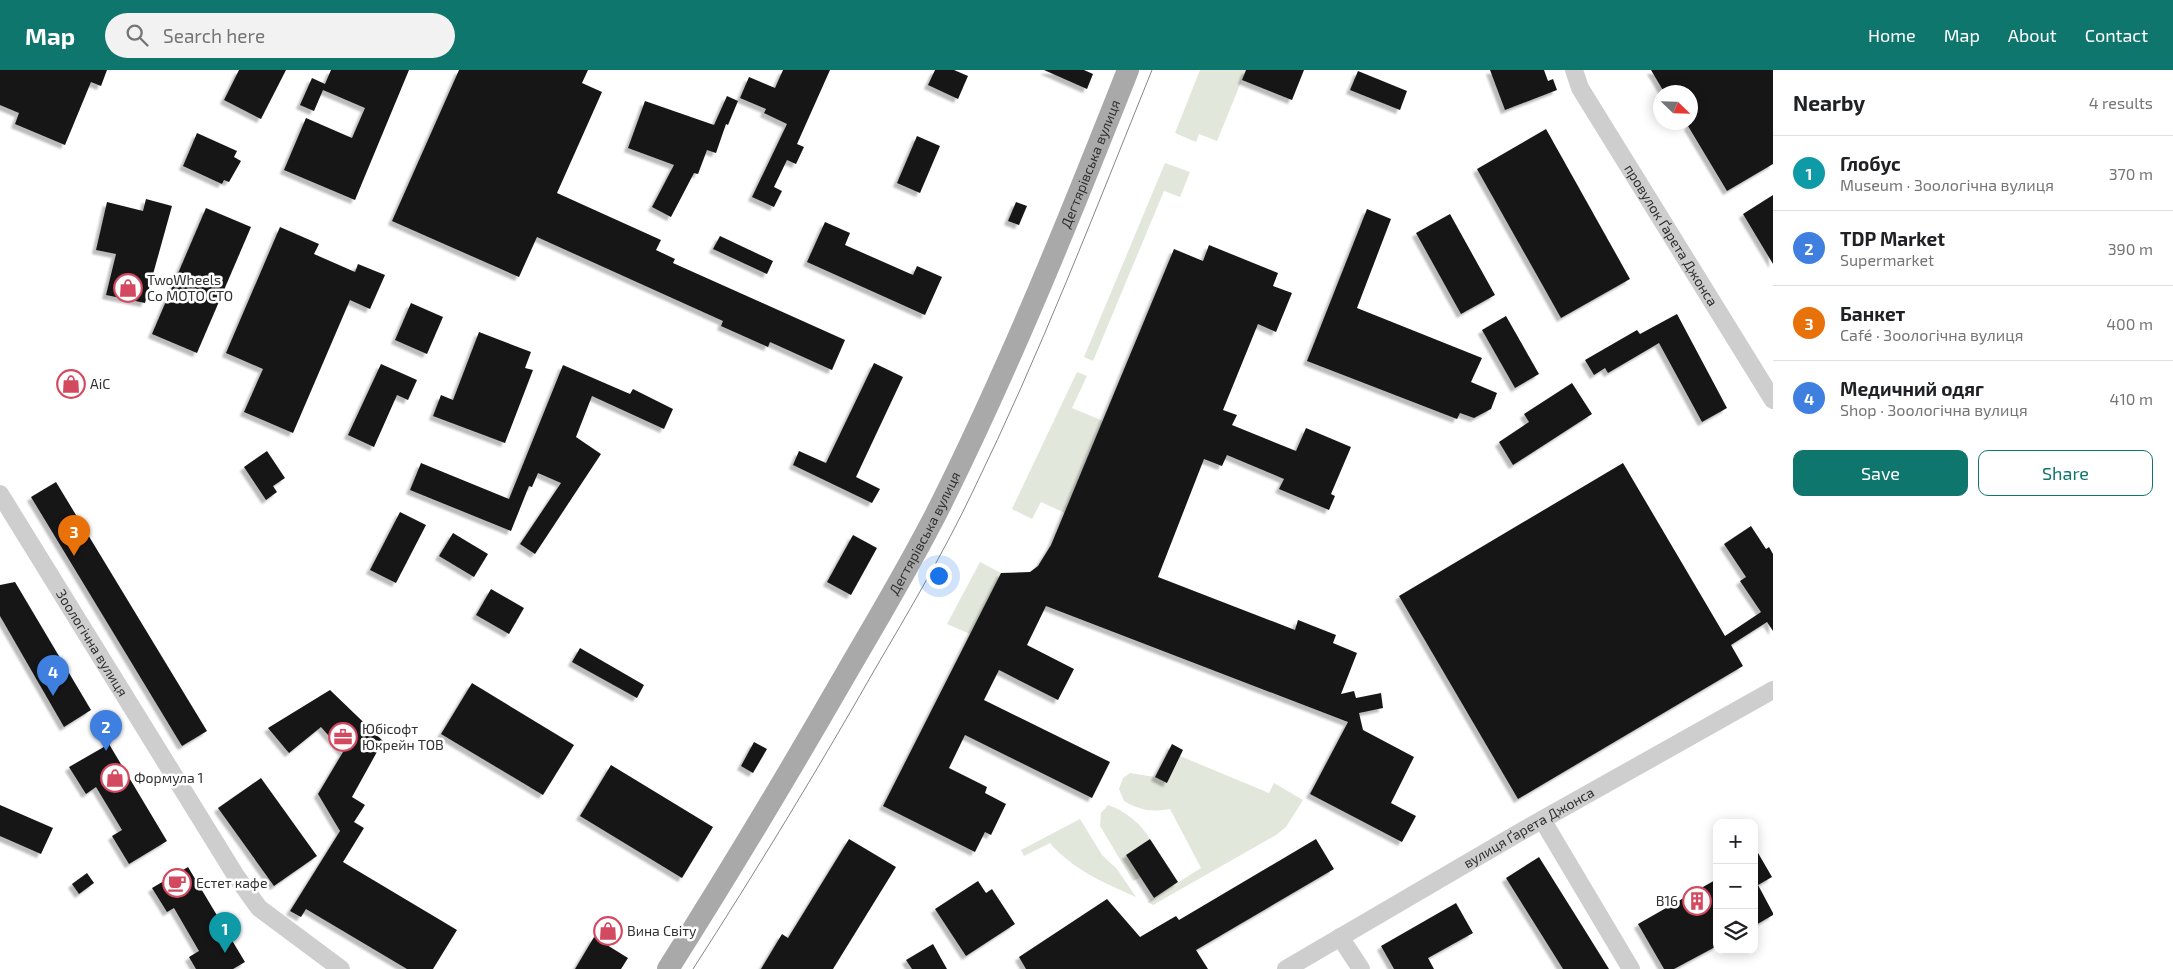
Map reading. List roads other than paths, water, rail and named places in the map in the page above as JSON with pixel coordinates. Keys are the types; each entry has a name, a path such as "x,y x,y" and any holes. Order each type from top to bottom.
{"main road":[{"name":"Дегтярівська вулиця","path":"668,969 790,772 901,580 939,507 994,393 1036,299 1128,70"}],"street":[{"name":"провулок Ґарета Джонса","path":"1574,70 1580,88 1773,400"},
{"name":"Зоологічна вулиця","path":"0,494 236,876 259,908 341,969"},
{"name":"вулиця Ґарета Джонса","path":"1286,969 1773,690"},
{"path":"1543,821 1631,969"},
{"path":"1340,937 1361,969"}],"tram line":[{"path":"693,969 831,745 926,581 962,514 1044,335 1152,70"}],"place":[{"name":"TwoWheels Co МОТО СТО","path":"128,288"},
{"name":"АіС","path":"71,384"},
{"name":"Банкет","path":"74,556"},
{"name":"Медичний одяг","path":"53,696"},
{"name":"Юбісофт Юкрейн ТОВ","path":"343,737"},
{"name":"TDP Market","path":"106,751"},
{"name":"Формула 1","path":"115,778"},
{"name":"Естет кафе","path":"177,883"},
{"name":"B16","path":"1697,901"},
{"name":"Вина Світу","path":"608,931"},
{"name":"Глобус","path":"225,953"}]}
